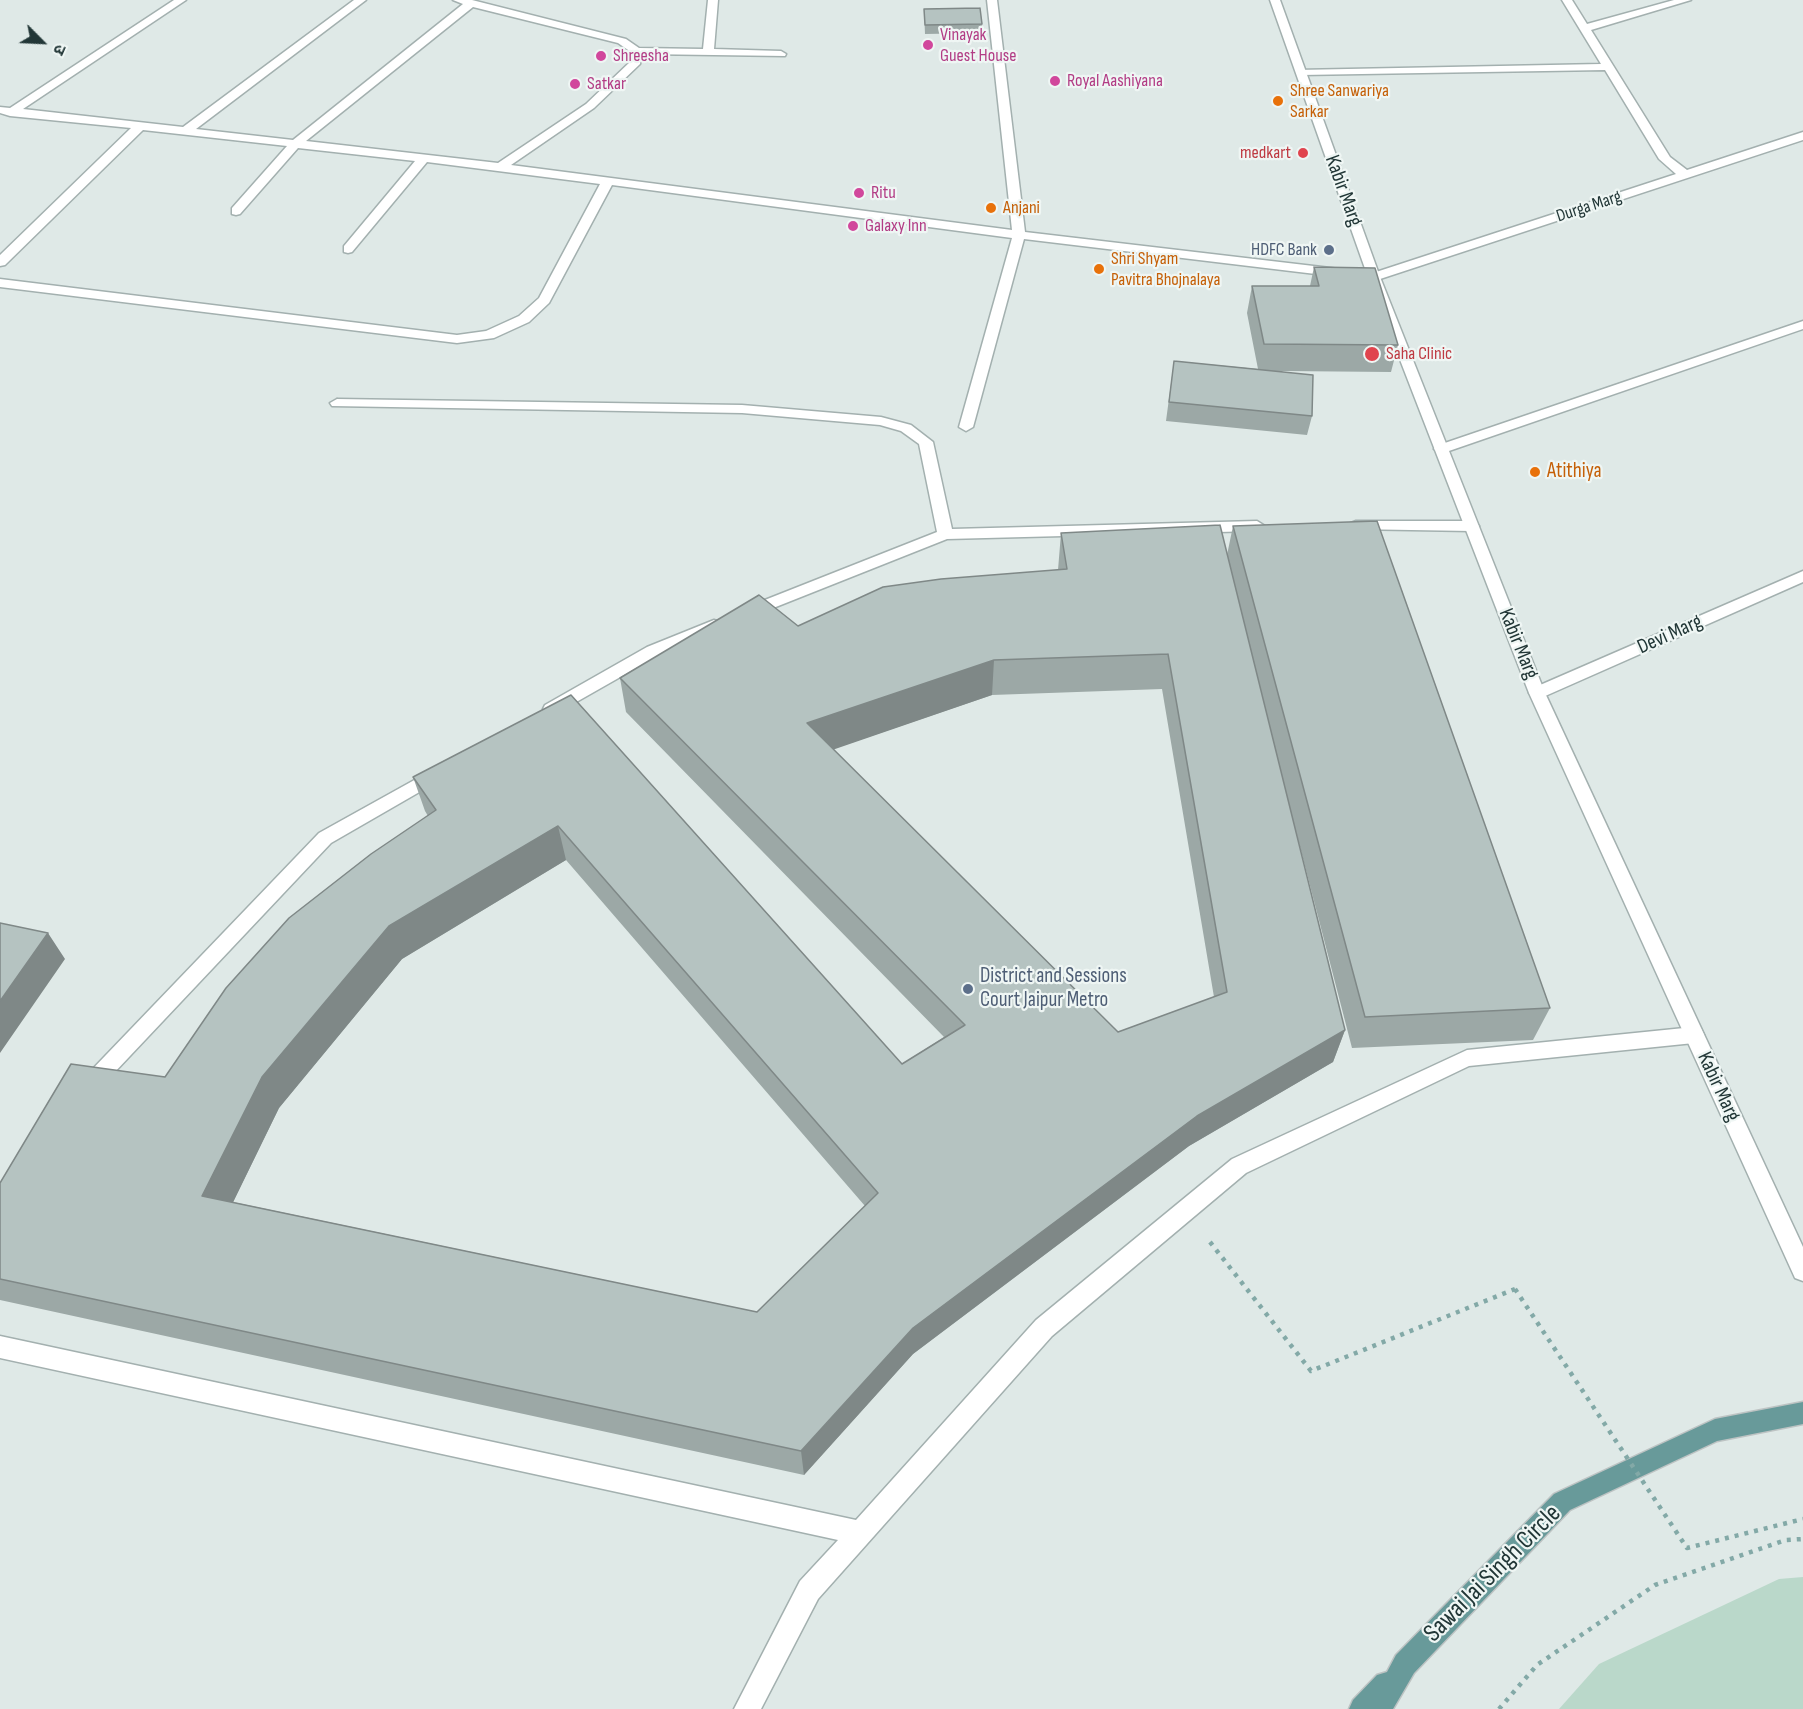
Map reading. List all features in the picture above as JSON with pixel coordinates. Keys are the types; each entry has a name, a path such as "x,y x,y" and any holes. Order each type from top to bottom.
{"main road":[{"name":"Sawai Jai Singh Circle","path":"1379,1709 1404,1664 1562,1503 1715,1430 1803,1413"},
{"path":"1362,1709 1404,1664"}],"street":[{"path":"5,112 181,0"},
{"path":"184,132 361,0"},
{"path":"459,0 622,41 637,51 781,54"},
{"path":"708,52 713,0"},
{"path":"966,427 1019,235 992,0"},
{"name":"Kabir Marg","path":"1275,0 1374,278 1537,693 1803,1271"},
{"path":"1567,0 1665,159 1684,175"},
{"path":"1585,28 1686,0"},
{"path":"236,211 295,144 471,3"},
{"path":"500,167 590,106 636,62 637,51"},
{"path":"1301,72 1609,68"},
{"path":"5,112 500,167 1019,235 1374,278"},
{"path":"0,262 139,127"},
{"name":"Durga Marg","path":"1374,278 1803,136"},
{"path":"348,249 423,159"},
{"path":"0,284 457,339 489,335 524,319 544,300 608,181"},
{"path":"1441,449 1803,325"},
{"path":"337,403 742,409 881,421 906,428 926,442 945,534"},
{"path":"540,715 653,651 945,534 1276,526"},
{"path":"1336,526 1472,526"},
{"name":"Devi Marg","path":"1537,693 1803,576"},
{"path":"77,1102 90,1083 325,838 448,768"},
{"path":"747,1709 809,1590 1044,1328 1239,1166 1467,1058 1694,1035"},
{"path":"0,1347 860,1533"}],"path":[{"path":"1185,1210 1311,1371 1515,1289 1687,1548 1803,1519"},
{"path":"1499,1709 1537,1665 1655,1585 1786,1540 1803,1539"}],"green space":[{"path":"1803,1577 1803,1709 1559,1709 1599,1664 1779,1579"}],"building":[{"path":"980,8 982,24 925,25 924,9"},
{"path":"1314,267 1375,268 1398,345 1264,344 1252,286 1319,286"},
{"path":"1174,361 1313,375 1312,416 1169,402"},
{"path":"1377,521 1550,1008 1365,1017 1233,526"},
{"name":"District and Sessions Court Jaipur Metro","path":"1220,525 1345,1030 1197,1116 913,1328 801,1451 0,1279 0,1183 71,1064 165,1077 226,988 289,918 371,854 436,810 413,777 571,695 902,1064 965,1025 620,678 759,595 798,626 883,587 941,579 1067,569 1061,533","holes":["1168,654 1227,992 1118,1032 807,723 994,660","558,826 878,1193 757,1312 202,1196 262,1077 389,926"]},
{"path":"0,923 48,933 0,1001"}],"place":[{"name":"Vinayak Guest House","path":"928,45"},
{"name":"Shreesha","path":"601,56"},
{"name":"Royal Aashiyana","path":"1055,81"},
{"name":"Satkar","path":"575,84"},
{"name":"Shree Sanwariya Sarkar","path":"1278,101"},
{"name":"medkart","path":"1303,153"},
{"name":"Ritu","path":"859,193"},
{"name":"Anjani","path":"991,208"},
{"name":"Galaxy Inn","path":"853,226"},
{"name":"HDFC Bank","path":"1329,250"},
{"name":"Shri Shyam Pavitra Bhojnalaya","path":"1099,269"},
{"name":"Saha Clinic","path":"1372,354"},
{"name":"Atithiya","path":"1535,472"},
{"name":"District and Sessions Court Jaipur Metro","path":"968,989"}]}
